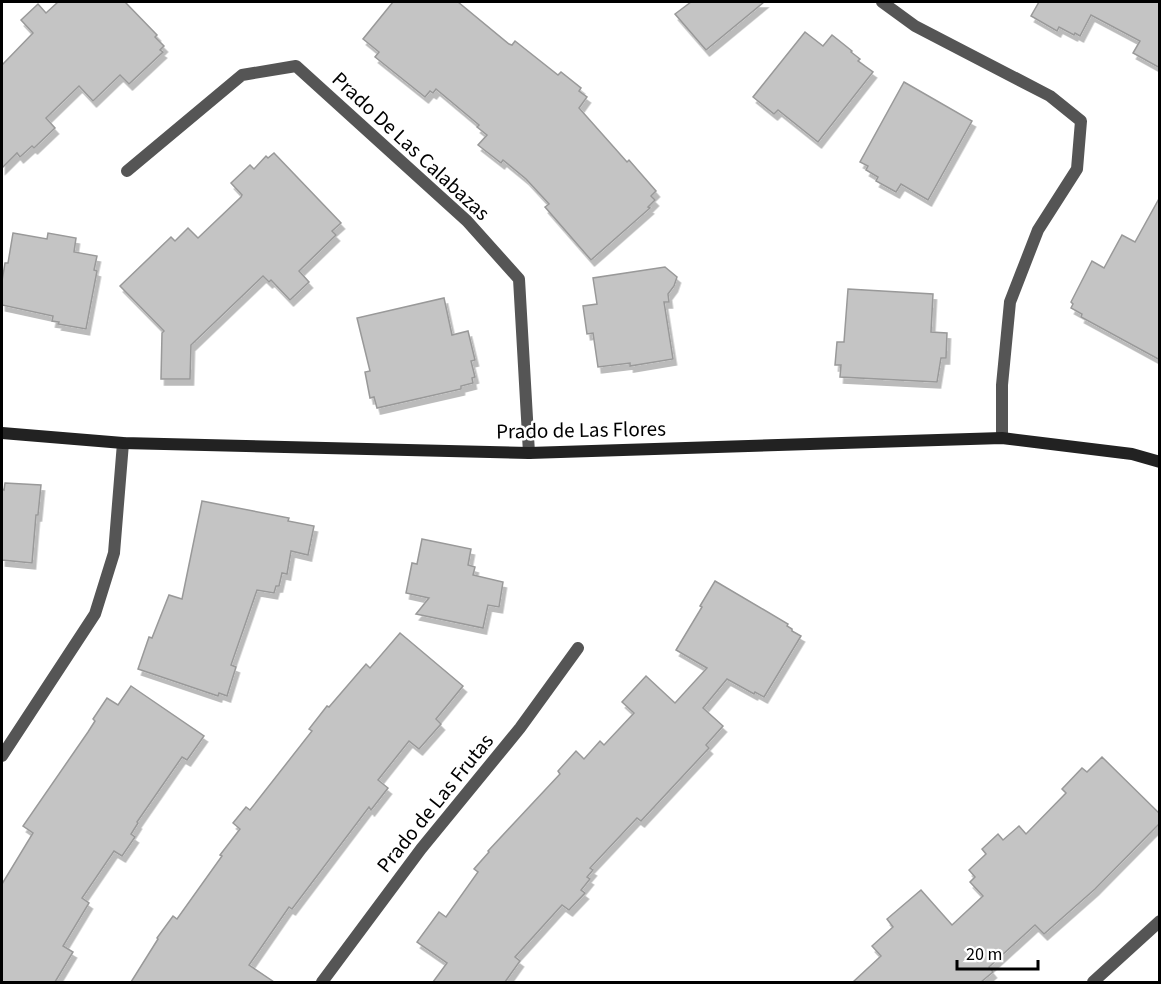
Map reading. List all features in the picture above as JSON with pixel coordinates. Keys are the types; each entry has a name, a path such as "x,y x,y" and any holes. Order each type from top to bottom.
{"street":[{"path":"882,2 915,26 1050,96 1081,121 1077,169 1038,230 1010,302 1002,386 1002,438"},
{"name":"Prado De Las Calabazas","path":"127,171 242,75 296,66 466,221 519,279 528,453"},
{"name":"Prado de Las Flores","path":"2,433 123,443 528,453 1002,438 1132,454 1160,462"},
{"path":"2,756 94,614 114,553 123,443"},
{"name":"Prado de Las Frutas","path":"322,982 421,849 520,728 578,648"},
{"path":"1093,982 1160,921"}],"building":[{"path":"58,2 125,2 157,35 155,37 164,46 160,50 163,52 129,84 120,75 93,101 79,86 46,118 55,128 34,148 32,146 20,157 17,153 2,168 2,65 33,33 21,20 38,4 46,13"},
{"path":"393,2 458,2 509,44 512,45 515,41 558,75 561,72 581,88 579,91 587,97 579,108 656,191 651,196 655,200 648,207 650,208 591,260 545,207 549,204 526,179 503,160 501,163 478,145 487,135 477,127 479,125 436,89 433,93 430,91 425,97 375,57 379,52 363,39"},
{"path":"691,2 764,2 706,50 675,14"},
{"path":"1039,2 1160,2 1160,68 1133,53 1140,41 1091,15 1080,36 1059,27 1057,31 1031,16"},
{"path":"805,32 823,46 832,35 860,59 858,61 873,72 818,142 778,110 774,114 753,97"},
{"path":"904,82 972,121 928,200 901,184 896,192 876,181 878,177 866,170 868,166 860,162"},
{"path":"274,153 341,223 332,231 336,235 299,271 309,282 290,300 271,280 269,282 263,276 191,345 190,379 161,379 162,333 164,331 120,286 171,237 175,241 188,228 198,238 241,197 242,195 231,183 250,165 254,169 266,156 268,158"},
{"path":"1160,197 1160,360 1081,317 1082,314 1071,308 1073,304 1071,302 1092,261 1104,268 1122,235 1135,242"},
{"path":"13,233 47,239 48,233 76,238 74,252 97,256 94,270 97,271 86,329 58,324 59,322 52,321 53,316 2,305 2,281 5,263 8,263"},
{"path":"665,267 677,277 668,294 669,302 664,302 673,359 630,366 630,363 598,367 593,333 587,334 583,306 597,304 593,278"},
{"path":"848,289 933,294 931,332 947,333 946,358 941,358 937,382 840,377 841,365 835,365 837,342 844,342"},
{"path":"444,298 452,335 468,331 475,360 471,361 475,377 472,378 473,383 461,386 461,389 377,408 374,397 370,398 365,372 370,371 357,318"},
{"path":"5,483 41,485 32,563 2,560 2,489 4,490"},
{"path":"202,501 289,518 288,521 314,526 308,555 291,551 287,574 282,573 279,586 276,586 274,593 257,590 231,665 236,667 227,696 219,693 218,696 138,669 149,637 152,638 169,595 182,599"},
{"path":"422,539 471,549 468,565 475,567 473,575 503,582 499,607 488,605 483,628 416,614 429,598 406,593 412,563 417,564"},
{"path":"715,581 788,624 787,626 792,631 801,636 764,697 727,679 703,708 723,726 706,745 709,748 641,821 637,818 590,868 593,870 587,877 590,879 581,890 585,893 569,910 562,905 515,957 520,961 505,982 433,982 447,963 417,942 439,912 446,917 478,872 474,869 488,851 560,774 558,771 576,751 584,759 600,741 604,745 634,713 622,702 646,676 675,703 707,668 676,650"},
{"path":"400,633 463,686 436,719 441,724 419,749 409,741 378,780 388,788 371,810 369,807 292,909 289,907 249,965 274,982 131,982 157,938 173,916 177,919 240,829 233,823 246,807 250,810 312,731 309,729 327,706 329,707 366,664 370,668"},
{"path":"131,686 204,736 187,760 182,757 137,822 131,834 135,837 122,856 114,851 82,898 89,903 63,946 73,952 55,982 2,982 2,884 33,833 23,826 88,732 95,721 93,719 107,698 118,705"},
{"path":"1102,757 1160,814 1160,823 1095,889 1044,934 1035,925 989,967 993,972 981,982 853,982 881,956 872,946 893,927 887,919 921,890 952,925 983,896 970,882 975,877 969,870 986,854 982,849 998,834 1003,840 1019,826 1026,834 1066,793 1062,789 1082,768 1087,772"}]}
